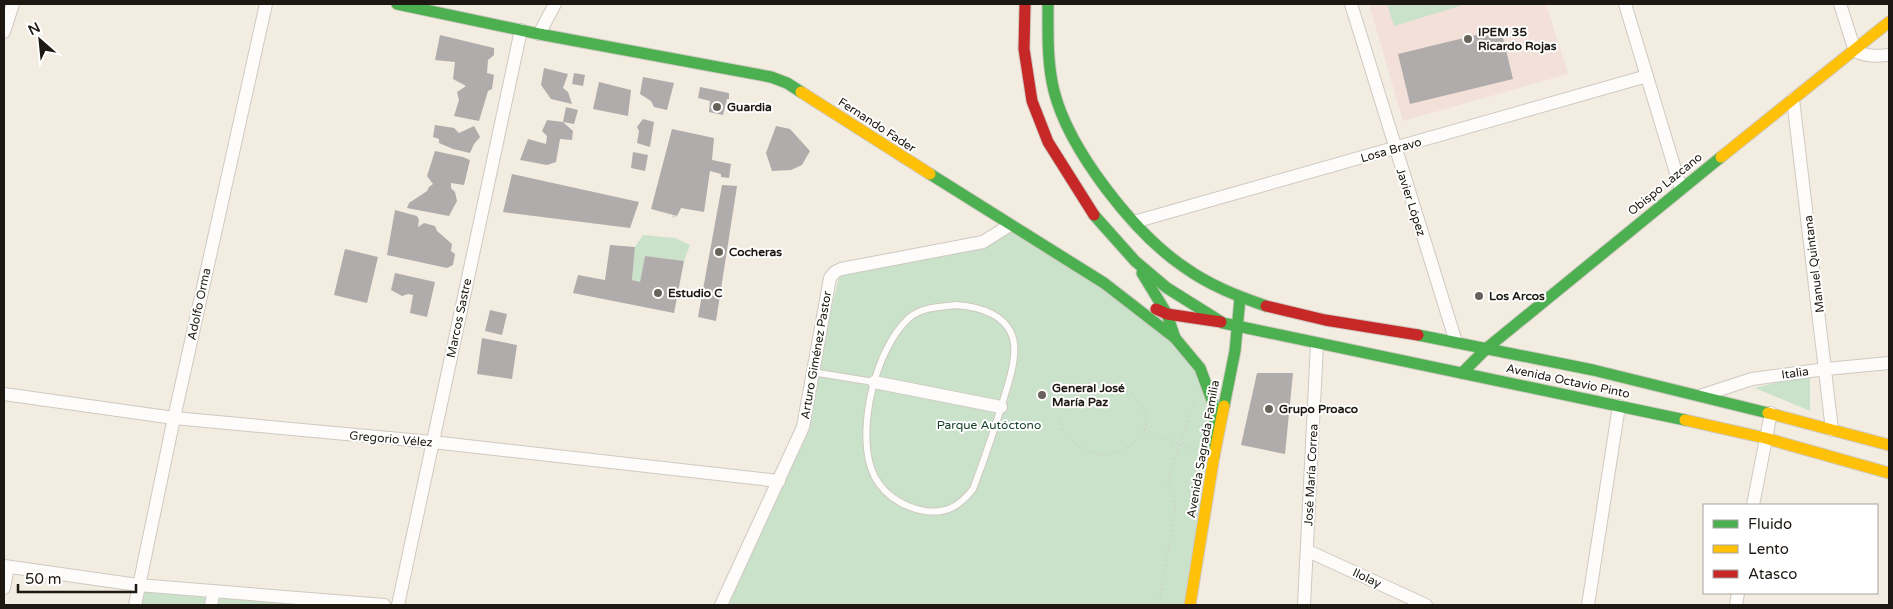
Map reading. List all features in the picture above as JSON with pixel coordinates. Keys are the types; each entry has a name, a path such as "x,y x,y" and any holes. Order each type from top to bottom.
{"main road":[{"name":"Fernando Fader","path":"397,4 539,34 771,77 787,83 1104,283 1175,338 1200,368 1213,403 1215,420 1214,456"},
{"path":"1025,4 1023,31 1027,76 1032,101 1048,142 1091,211 1134,261 1167,314 1175,338"},
{"name":"Avenida Octavio Pinto","path":"1048,4 1050,72 1054,92 1072,135 1100,179 1134,222 1158,247 1181,266 1217,288 1240,298 1307,317 1456,342 1617,374 1889,445"},
{"name":"Obispo Lazcano","path":"1462,373 1487,348 1889,22"},
{"path":"1134,261 1167,288 1223,323"},
{"path":"1104,283 1167,314 1223,323"},
{"name":"Avenida Sagrada Familia","path":"1190,605 1214,456 1235,350 1240,298"},
{"name":"Avenida Octavio Pinto","path":"1223,323 1765,438 1889,473"}],"street":[{"path":"4,32 13,4"},
{"name":"Adolfo Orma","path":"135,605 174,418 266,4"},
{"path":"539,34 555,4"},
{"name":"Javier López","path":"1351,4 1456,342"},
{"path":"1625,4 1682,188"},
{"path":"1840,4 1855,50 1874,56 1889,55"},
{"name":"Marcos Sastre","path":"398,605 521,30"},
{"name":"Losa Bravo","path":"1134,222 1647,76"},
{"name":"Manuel Quintana","path":"1793,99 1832,430"},
{"name":"Arturo Giménez Pastor","path":"721,605 803,427 830,278 835,272 983,242 1010,225"},
{"name":"José María Correa","path":"1304,605 1317,344"},
{"name":"Italia","path":"1703,395 1752,379 1889,363"},
{"path":"874,382 1001,407"},
{"name":"Gregorio Vélez","path":"4,394 174,418 432,442 779,481"},
{"path":"1588,605 1619,406"},
{"path":"1754,504 1771,413"},
{"name":"Ilolay","path":"1308,551 1426,605"},
{"path":"4,588 6,567 138,585 384,605"},
{"path":"211,605 214,591"}],"lane":[{"path":"969,306 996,316 1006,325 1014,345 1010,380 1001,407 973,489 965,501 949,509 935,512 914,509 886,493 877,481 871,468 866,437 874,382 887,346 909,318 924,310 937,307 969,306"},
{"path":"812,372 874,382"}],"path":[{"path":"668,214 676,218 674,214"},
{"path":"1060,419 1062,428 1075,444 1101,455 1112,454 1127,447 1138,439 1144,430 1146,413 1142,403 1133,394 1108,382 1094,382 1074,388"},
{"path":"1159,605 1176,502 1167,482 1194,402"},
{"path":"1144,430 1214,456"},
{"path":"1198,451 1200,443"}],"shaded area":[{"name":"IPEM 35 Ricardo Rojas","path":"1369,4 1546,4 1568,74 1403,121"}],"green space":[{"path":"1387,4 1459,4 1460,6 1394,26"},
{"name":"Parque Autóctono","path":"1010,225 1104,283 1200,368 1213,403 1190,605 721,605 803,427 841,269 983,242"},
{"path":"643,235 675,238 690,245 684,261 645,256 640,282 632,280 635,247"},
{"path":"1810,374 1810,411 1755,388"},
{"path":"138,585 384,605 135,605"}],"building":[{"path":"1501,29 1513,79 1410,104 1398,54"},
{"path":"440,35 494,48 494,55 488,60 487,73 494,75 492,89 488,91 479,121 454,116 459,100 457,92 466,86 453,79 455,62 435,60"},
{"path":"544,68 568,74 563,88 568,92 572,104 551,99 541,85"},
{"path":"574,73 585,75 583,86 572,84"},
{"path":"643,77 674,83 667,110 654,107 651,101 640,94"},
{"path":"599,82 631,90 628,116 593,109"},
{"name":"Guardia","path":"700,87 729,93 729,99 727,99 723,115 709,112 710,101 698,98"},
{"path":"566,107 578,110 574,124 563,122"},
{"path":"643,119 654,122 650,147 637,143 639,131 637,127"},
{"path":"547,120 563,122 573,131 572,140 560,139 556,162 547,165 520,160 528,139 546,144 547,136 542,131"},
{"path":"435,125 454,128 459,133 474,126 480,137 470,153 453,149 439,143 439,139 433,137"},
{"path":"776,126 790,129 810,151 802,165 791,170 772,171 766,153"},
{"path":"672,129 714,138 712,160 731,164 729,178 721,177 721,174 710,171 704,212 681,208 677,216 651,209"},
{"path":"435,151 470,160 464,185 451,183 451,188 455,192 457,201 449,216 407,208 409,203 427,191 433,184 427,176"},
{"path":"633,152 648,155 645,171 631,168"},
{"path":"512,174 639,202 630,228 503,212"},
{"name":"Cocheras","path":"722,185 737,186 716,321 698,317"},
{"path":"395,210 417,216 419,220 418,227 424,223 435,226 437,231 452,244 451,251 455,254 453,265 447,268 387,255"},
{"path":"610,245 635,247 632,280 640,282 645,256 684,261 674,313 573,293 578,275 605,280"},
{"path":"345,249 378,257 367,303 334,295"},
{"path":"395,273 435,282 427,317 410,313 413,295 402,296 391,290"},
{"path":"490,310 507,314 502,335 485,331"},
{"path":"482,338 517,345 512,379 477,374"},
{"name":"Grupo Proaco","path":"1257,373 1293,373 1285,454 1241,445"}],"traffic: fast":[{"path":"397,4 539,34 771,77 787,83 801,92"},
{"path":"1048,4 1049,59 1054,91 1074,139 1106,188 1145,233 1184,267 1224,290 1266,306"},
{"path":"1462,373 1487,348 1721,157"},
{"path":"930,174 1104,283 1175,338 1200,368 1213,403 1215,420 1214,456"},
{"path":"1094,215 1135,261 1167,288 1223,323 1685,420"},
{"path":"1142,273 1167,314 1175,338"},
{"path":"1224,406 1235,351 1240,298"},
{"path":"1418,335 1593,370 1768,413"}],"traffic: slow":[{"path":"1721,157 1889,22"},
{"path":"801,92 930,174"},
{"path":"1190,605 1224,406"},
{"path":"1768,413 1889,445"},
{"path":"1685,420 1765,438 1889,473"}],"traffic: jam":[{"path":"1025,4 1024,49 1032,101 1048,142 1094,215"},
{"path":"1266,306 1325,320 1418,335"},
{"path":"1156,309 1167,314 1221,322"}],"place":[{"name":"IPEM 35 Ricardo Rojas","path":"1468,39"},
{"name":"Guardia","path":"717,107"},
{"name":"Cocheras","path":"719,252"},
{"name":"Estudio C","path":"658,293"},
{"name":"Los Arcos","path":"1479,296"},
{"name":"General José María Paz","path":"1042,395"},
{"name":"Grupo Proaco","path":"1269,409"}]}
